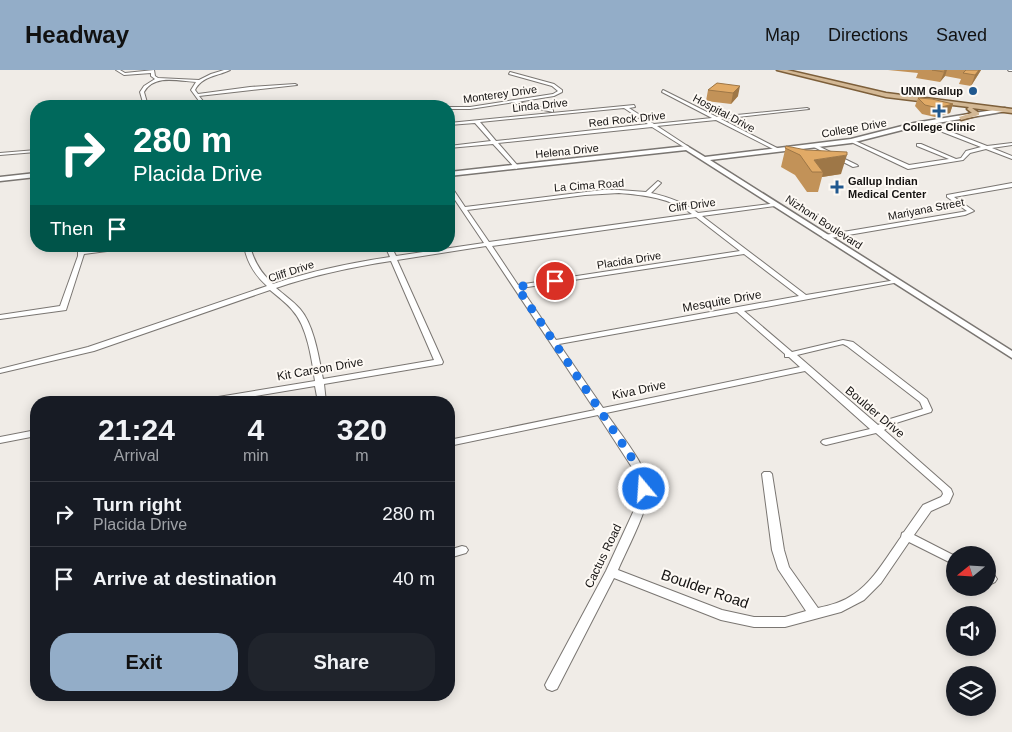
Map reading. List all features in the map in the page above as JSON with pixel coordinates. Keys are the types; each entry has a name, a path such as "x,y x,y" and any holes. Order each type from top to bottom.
{"main road":[{"path":"780,70 857,90 971,109 978,114 961,118"},
{"path":"933,102 1010,110"},
{"name":"College Drive","path":"704,159 851,141 924,124 1010,110"},
{"name":"Nizhoni Boulevard","path":"687,148 1012,355"},
{"name":"Helena Drive","path":"455,173 687,148"},
{"path":"0,179 30,176"}],"street":[{"path":"118,70 124,74 152,71 157,79"},
{"path":"144,100 142,92 145,87 157,79 198,81 228,70"},
{"name":"Monterey Drive","path":"455,108 470,108 511,102 561,91 558,88 510,73"},
{"path":"198,81 193,90 200,100"},
{"path":"197,95 250,88 295,85"},
{"name":"Hospital Drive","path":"663,91 777,150"},
{"path":"511,102 560,113"},
{"name":"Linda Drive","path":"455,124 634,106"},
{"name":"Nizhoni Boulevard","path":"625,107 687,148"},
{"name":"Red Rock Drive","path":"455,146 807,109"},
{"path":"476,122 516,167"},
{"path":"924,124 1012,158"},
{"path":"851,141 908,167 964,159 968,152 973,150 1012,144"},
{"path":"814,145 855,166"},
{"path":"918,145 956,160"},
{"path":"0,154 30,152"},
{"path":"648,194 658,183"},
{"path":"1008,186 1012,189"},
{"name":"Mariyana Street","path":"825,236 963,214 972,211 949,196 1008,186"},
{"name":"La Cima Road","path":"463,209 590,192 612,191 648,194 676,202 697,215 804,297"},
{"name":"Cactus Road","path":"455,196 640,472 644,489 640,508 611,572 552,685"},
{"name":"Cliff Drive","path":"455,249 776,204"},
{"path":"0,317 63,308 81,256 80,253 87,252"},
{"path":"247,252 256,272 274,287 302,316 308,333 321,396"},
{"path":"390,252 393,258"},
{"name":"Cliff Drive","path":"0,372 91,349 329,270 434,252"},
{"name":"Placida Drive","path":"517,287 744,252"},
{"name":"Kit Carson Drive","path":"240,396 439,362 393,258"},
{"name":"Mesquite Drive","path":"554,342 738,310 894,280"},
{"name":"Boulder Drive","path":"738,310 946,489 948,494 945,500 927,508 906,536"},
{"path":"788,355 843,342 850,344 924,401 928,410 894,421 877,430 826,442"},
{"name":"Kiva Drive","path":"455,442 804,368"},
{"path":"0,440 30,434"},
{"path":"767,474 778,550 784,569 815,614"},
{"path":"906,536 946,556"},
{"name":"Boulder Road","path":"611,572 721,614 754,622 785,622 840,607 860,597 877,580 906,536"},
{"path":"455,552 462,550"}],"building":[{"path":"966,70 979,70 975,75 963,73"},
{"path":"717,83 740,86 733,93 708,90"},
{"path":"918,98 953,104 938,108 925,105"},
{"path":"786,146 806,150 847,152 847,155 814,160 823,172 812,172 800,155 785,148"}],"place":[{"name":"UNM Gallup","path":"973,91"},
{"name":"College Clinic","path":"939,111"},
{"name":"Gallup Indian Medical Center","path":"837,187"}],"route":[{"path":"555,281 517,287 630,455 640,472 644,489"}]}
